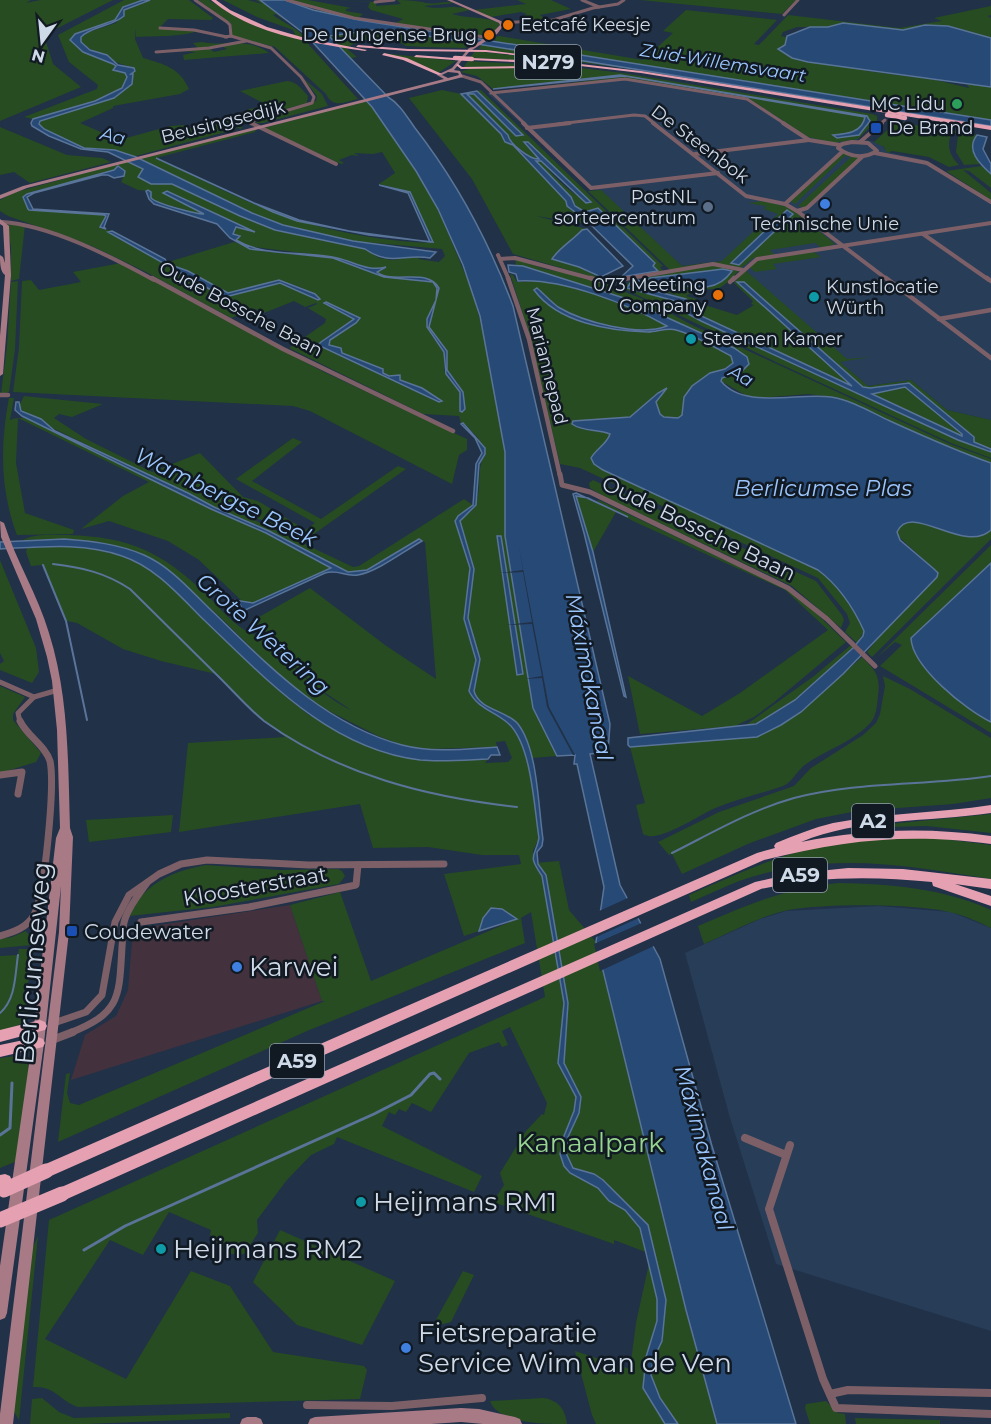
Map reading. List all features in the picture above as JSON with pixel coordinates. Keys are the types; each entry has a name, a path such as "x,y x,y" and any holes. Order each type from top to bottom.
{"highway":[{"name":"N279","path":"213,0 240,16 286,33 405,59 440,75"},
{"name":"N279","path":"219,0 245,15 303,36"},
{"name":"N279","path":"361,48 408,50 475,48 624,69 991,131"},
{"name":"N279","path":"361,48 455,59 624,69"},
{"name":"N279","path":"471,60 612,70 887,119 903,119 991,131"},
{"name":"N279","path":"459,72 562,67 612,70"},
{"name":"N279","path":"887,119 906,116"},
{"name":"A2","path":"761,856 800,836 850,824 991,809"},
{"name":"A59","path":"2,1186 46,1172 761,856 829,839 885,833 929,833 991,840"},
{"name":"A59","path":"0,1220 759,885 809,873 856,871 908,874 991,884"},
{"name":"A59","path":"908,874 991,901"},
{"path":"0,1036 47,1025"},
{"path":"0,1051 45,1041"}],"main road":[{"path":"440,75 448,79 459,72 475,48 489,39 502,26 501,23 449,0"},
{"name":"Beusingsedijk","path":"420,86 450,71 459,72"},
{"name":"Beusingsedijk","path":"0,198 25,187 448,79"},
{"path":"0,374 7,278 4,224"},
{"path":"0,257 7,278"},
{"name":"Berlicumseweg","path":"0,523 10,552 26,582 45,632 58,690 65,828 61,838 47,1025 6,1424"},
{"name":"Berlicumseweg","path":"0,1312 45,1041"},
{"path":"315,1424 461,1415 479,1416 515,1424"},
{"path":"247,1424 256,1424"}],"street":[{"path":"195,0 227,22 231,29 231,36"},
{"path":"287,0 354,18 489,39"},
{"path":"375,2 394,0"},
{"path":"582,0 600,7"},
{"path":"501,23 553,20 618,4 624,0"},
{"path":"784,15 798,0"},
{"path":"160,28 194,30 247,41 270,52"},
{"path":"225,37 231,36 274,51 301,77 314,99 307,104 252,122 336,164"},
{"path":"156,52 201,49 247,41"},
{"path":"459,72 481,84 593,189 718,173"},
{"path":"490,93 625,78 750,99 809,140"},
{"name":"De Steenbok","path":"527,128 645,116 746,196 785,204 803,215 991,358"},
{"path":"860,142 887,119"},
{"path":"868,143 887,119"},
{"path":"695,154 809,140 839,146 860,142 868,143 876,148 876,152"},
{"path":"839,146 842,152"},
{"path":"842,152 863,156"},
{"path":"785,204 842,152"},
{"path":"803,215 807,208 863,156 876,152 927,163 991,202"},
{"path":"797,211 807,208"},
{"name":"Oude Bossche Baan","path":"4,224 20,223 72,241 127,265 283,349 453,431"},
{"path":"730,282 757,259 991,223"},
{"path":"923,233 991,281"},
{"name":"Mariannepad","path":"562,485 529,342 512,285 499,257 518,259 602,281 713,264 742,270"},
{"path":"939,319 991,310"},
{"path":"0,395 8,395"},
{"name":"Oude Bossche Baan","path":"562,485 590,492 788,588 827,619 875,666"},
{"path":"0,682 34,697 58,690"},
{"name":"Berlicumseweg","path":"0,936 15,933 26,926 36,911 52,795 49,760 18,718 21,708 34,697"},
{"path":"0,775 22,772 18,794"},
{"name":"Kloosterstraat","path":"47,1025 86,1012 102,995 118,913 135,888 181,864 207,860 358,865 444,864"},
{"name":"Kloosterstraat","path":"141,922 213,915 275,904 356,885 358,865"},
{"name":"Kloosterstraat","path":"45,1041 91,1025 104,1016 116,1002 120,988 124,921 147,882"},
{"path":"745,1138 786,1155"},
{"path":"790,1145 769,1209 836,1408 991,1414"},
{"path":"830,1394 848,1390 991,1394"},
{"path":"307,1405 392,1406 482,1398"}],"shaded area":[{"path":"622,77 750,98 825,140 872,141 880,144 888,152 925,160 991,200 991,420 947,410 911,380 868,386 837,360 745,270 722,261 682,266 487,93"},
{"path":"290,905 322,1001 71,1080 85,1035 116,1016 128,990 133,929"},
{"path":"878,906 951,912 991,928 991,1331 776,1264 730,1118 685,953 760,919 786,911"}],"green space":[{"path":"0,0 31,0 26,3 40,0 113,0 44,35 53,64 81,87 0,121"},
{"path":"124,0 143,0 126,6 115,20 75,34 71,40 90,55 103,58 116,66 113,68 126,74 128,77 122,88 95,101 33,119 24,117 97,89 98,85 69,62 58,35"},
{"path":"150,0 189,0 213,18 211,20 168,19 159,28 197,31 184,34 136,37 136,28 135,39 143,58 176,72 189,89 180,94 113,106 80,123 119,140 170,126 185,125 192,129 224,123 237,129 132,157 115,150 84,148 44,129 39,124 40,121 114,98 127,89 132,67 92,50 81,42 81,37 116,23 127,7"},
{"path":"198,0 209,0 237,17 289,36 295,34 293,30 257,17 223,0 248,0 262,4 256,0 260,0 289,23 276,14 273,15 294,28 307,40 358,99 340,103 332,102 275,47 232,36 232,25"},
{"path":"285,0 308,0 352,8 346,11 363,14 358,18"},
{"path":"325,0 377,2 376,6 401,4 397,0 451,2 455,3 424,6 464,8 470,10 452,14 496,21 500,24 490,37 396,23 403,19 371,10 368,7 370,2"},
{"path":"517,0 551,0 571,9 540,15 546,20 530,22 523,16 527,14 521,12 491,17 474,10 526,4"},
{"path":"640,0 796,0 782,14"},
{"path":"299,4 354,18 485,39 338,16"},
{"path":"991,6 991,15 988,16 991,18 991,38 939,25 903,30 843,23 828,27 797,27 783,32 781,36 786,37 785,45 779,47 808,62 851,66 867,71 936,80 969,88 967,84 991,87 991,120 488,41 494,39 495,41 499,36 643,60 673,33 663,31 686,10 777,20 754,44 759,45 788,15 899,28 942,21 934,18"},
{"path":"384,30 480,43 464,48 424,47 406,46 397,41 362,40 346,48 357,57 351,58 329,38 334,34"},
{"path":"193,43 253,45 269,53 184,60 183,55 196,52 182,51 209,48 214,52 227,49 222,46 198,48"},
{"path":"482,44 991,126 991,127 661,73 479,49"},
{"path":"475,51 581,63 470,58"},
{"path":"381,53 456,61 438,73 398,57"},
{"path":"468,61 572,67 623,73 872,114 877,116 877,120 858,139 833,143 808,137 748,98 622,78 495,92 627,76 493,89 477,76 460,72 469,69 463,68"},
{"path":"304,79 322,94 328,106 263,123 254,123 316,101 317,96"},
{"path":"287,81 303,90 308,96 307,103 237,125 243,128 240,129 225,121 246,110 267,105 240,91"},
{"path":"442,90 461,94 566,201 568,206 587,221 580,223 536,216 587,229 582,230 553,259 579,267 603,280 513,254 472,179 409,98"},
{"path":"481,90 663,266 660,267 663,271 645,275 658,270 593,211 585,212 578,209 571,197 534,160 510,141 508,135 466,95 474,94 516,136 523,136 477,91","holes":["528,142 591,202 563,185"]},
{"path":"367,100 416,171 438,209 473,293 486,344 505,452 505,536 533,708 557,756 532,758 520,730 504,714 479,701 474,691 480,659 468,618 474,569 460,521 473,510 477,501 480,467 485,454 478,438 465,424 461,424 459,416 423,414 289,348 325,323 326,319 308,308 316,303 305,307 294,301 264,313 255,309 231,318 92,246 8,216 0,211 0,200 13,193 127,161 144,170 139,176 151,184 172,184 275,230 365,249 379,258 393,260 418,256 421,257 418,259 439,262 445,256 442,249 353,241 283,225 252,213 139,158 257,128 255,132 156,158 243,199 296,220 364,236 433,243 408,191 379,184 395,173 382,152 354,153 359,156 352,155 339,160 344,163 341,164 264,128","holes":["119,166 123,169 124,176 121,182 138,190 150,191 151,198 167,207 173,206 201,215 205,214 178,201 167,191 254,231 236,227 234,230 236,240 247,246 335,257 374,270 386,268 377,272 380,276 333,258 260,251 234,242 165,263 228,293 279,283 229,296 220,295 109,233 112,231 100,228 106,215 29,210 23,197 31,192 115,170","389,277 416,277 432,282","281,283 296,285 307,290 320,299","436,300 429,326 427,319","326,302 360,318 329,340 329,345 342,353 375,366 389,376 422,388 442,401 439,402 320,346 321,342 354,319","430,328 447,351 447,370 458,383 465,409 462,412 460,411 460,392 444,370 444,352 432,336"]},
{"path":"902,122 951,133 950,150 959,165 949,167 929,157 892,151 887,153 884,147 874,142 894,124"},
{"path":"0,127 67,155 102,158 111,162 30,183 14,172 0,175"},
{"path":"951,130 977,135 972,149 980,164 964,165 956,152 958,135"},
{"path":"843,153 861,156 805,208 798,206 851,157 845,156 795,204 790,201"},
{"path":"982,166 991,174 991,188 969,171 963,170 991,193 991,200 946,171"},
{"path":"601,190 682,266 722,261 754,231 761,230 778,214 764,209 766,206 748,203 763,201 789,207 835,244 822,248 815,243 770,250 775,255 754,258 741,268 722,264 671,271 588,191"},
{"path":"16,223 25,225 19,279 11,281 11,247 7,225"},
{"path":"604,225 608,226 640,256 639,260 635,263 602,228"},
{"path":"814,252 821,257 773,264 777,269 755,272 749,267 759,260"},
{"path":"515,259 545,269 612,282 613,287 650,302 690,324 950,444 991,459 991,463 941,444 840,398 808,394 758,398 745,395 721,381 722,378 742,371 741,352 624,298 516,265"},
{"path":"121,263 322,371 467,439 467,450 459,455 452,484 310,411 293,406 13,392 19,347 22,281 31,280 39,290 81,282 73,272"},
{"path":"713,265 739,271 721,287 706,290 658,285 649,283 644,280 646,277","holes":["723,269 731,274 717,284 699,288 650,283 676,275"]},
{"path":"745,270 847,359 871,357 840,362 868,386 911,380 947,410 991,420 991,449 974,442 907,382 863,387 743,282 737,282 853,386 697,314 693,307 682,298 643,288 638,280 628,285 628,289 679,302 686,306 691,316 958,440 991,452 991,458 951,443 623,288 629,282 637,279 648,285 693,292 686,296 697,299 695,302 737,315 754,305 751,304 753,301 734,283"},
{"path":"510,274 517,282 542,281 591,293 667,326 641,329 612,326 570,313 550,301 538,288 534,291 558,310 585,322 629,331 673,329 697,338 731,356 733,364 725,369 709,373 684,397 682,415 678,418 664,417 660,414 656,402 666,389 630,417 574,421 572,424 576,427 611,434 609,439 594,453 594,464 603,470 818,570 839,590 860,623 864,631 857,643 845,632 850,623 847,614 818,578 580,468 560,464 530,336"},
{"path":"18,281 15,350 9,392 1,394 11,282"},
{"path":"905,387 962,434 962,437 872,394"},
{"name":"Kanaalpark","path":"24,396 103,404 72,417 59,414 54,418 86,439 152,472 200,453 243,497 258,501 301,527 292,534 222,502 220,504 353,567 359,566 464,499 473,505 455,521 470,568 465,607 466,629 476,660 469,691 479,703 506,721 518,736 528,764 539,838 533,851 534,863 559,861 569,910 596,942 686,1310 717,1424 596,1424 575,1351 630,1369 636,1323 651,1254 614,1240 614,1244 493,1202 504,1185 500,1173 526,1131 542,1114 544,1115 547,1103 510,1027 502,1031 508,1045 502,1047 499,1042 469,1053 431,1112 412,1103 406,1112 399,1109 395,1115 389,1112 382,1126 482,1176 474,1192 337,1137 334,1144 311,1155 286,1181 257,1220 258,1233 244,1254 227,1254 210,1235 211,1230 169,1212 143,1255 110,1240 45,1339 126,1379 191,1271 230,1286 273,1352 364,1366 367,1370 360,1399 78,1407 52,1391 33,1387 49,1220 545,997 531,912 521,918 525,943 307,1031 58,1142 66,1074 70,1073 67,1093 70,1103 79,1105 325,1001 322,1001 290,905 340,892 371,981 517,919 502,909 483,918 479,931 464,936 444,874 521,864 519,855 482,855 428,847 373,848 360,804 179,832 188,743 285,737 262,719 216,674 123,649 77,623 67,621 43,565 31,566 26,552 27,548 61,546 94,549 122,556 145,566 170,586 273,686 310,716 419,760 488,759 485,763 508,762 512,758 505,741 496,742 497,747 427,749 402,745 378,736 321,707 284,680 219,616 155,560 100,542 64,539 23,540 45,535 90,536 127,543 159,557 190,579 238,625 267,641 313,684 250,622 310,588 385,645 436,679 425,542 419,539 367,571 348,572 269,531 214,507 26,415 19,406","holes":["318,688 351,710 339,704"]},
{"path":"9,398 14,398 10,420 18,418 16,463 25,513 74,530 73,534 17,535 7,502 3,467 4,433"},
{"path":"18,418 33,420 53,432 266,533 332,568 253,604 243,602 199,560 168,541 109,521 81,529 123,496 149,482"},
{"path":"293,438 302,442 252,481 321,519 398,466 406,469 304,541 295,537 315,523 236,479"},
{"path":"593,480 816,581 842,615 844,620 841,628 792,586 603,496 590,488 589,483"},
{"path":"576,496 616,512 593,552"},
{"path":"597,501 796,594 846,642 773,703 754,717 735,726 640,734 628,676 702,716 740,693 828,630 785,590 633,521"},
{"path":"915,521 987,533 991,530 991,539 872,657 867,652 893,620 937,577 934,569 898,536 898,529 904,523"},
{"path":"991,545 991,563 911,638 919,660 943,687 991,722 991,733 880,666 902,645 895,642 876,658"},
{"path":"0,560 36,648 39,672 32,683 0,670 0,664 4,661 0,653"},
{"path":"851,645 853,648 802,695 774,715 743,727 814,676"},
{"path":"862,657 874,670 879,683 876,713 864,729 806,764 790,782 783,786 722,805 667,832 649,836 643,834 636,805 645,803 630,747 757,737 801,712"},
{"path":"883,676 910,689 991,738 991,798 953,804 857,811 816,819 750,843 682,874 672,854 669,855 658,842 719,812 794,786 811,768 863,735 876,723 885,686"},
{"path":"0,686 25,697 13,714 13,720 41,753 36,762 0,773"},
{"path":"991,814 991,833 927,826 849,828"},
{"path":"173,815 171,832 89,842 86,820"},
{"path":"929,837 991,845 991,879 902,866 844,863 785,869 747,878 691,902 689,895 766,862 805,850 846,842"},
{"path":"206,865 280,870 338,869 345,876 339,884 213,907 129,916 142,895 161,880 182,871"},
{"path":"839,883 897,886 954,897 991,910 991,928 963,916 917,907 869,905 800,908 774,914 704,944 698,926 783,893"},
{"path":"26,931 34,941 32,945 0,948 0,939"},
{"path":"19,949 32,949 33,952 29,980 23,994 26,1001 35,1001 31,1014 24,1022 0,1031 0,956 18,955"},
{"path":"15,1056 28,1063 29,1071 17,1161 0,1168 0,1058"},
{"path":"280,1230 395,1281 362,1345 297,1325 253,1282"},
{"path":"38,1236 19,1420 13,1410 29,1256"},
{"path":"463,1271 474,1275 451,1322 432,1327"},
{"path":"42,1398 59,1412 74,1418 230,1413 230,1418 30,1424 32,1399"},
{"path":"544,1398 560,1406 567,1424 535,1423 512,1418 495,1409 490,1401"},
{"path":"826,1401 838,1413 845,1414 846,1424 810,1424 806,1404"},
{"path":"855,1418 940,1420 940,1424 856,1424"}],"water":[{"path":"150,0 124,10 124,16 119,20 85,33 81,37 81,42 90,50 107,55 118,65 134,68 135,71 131,74 133,74 132,84 114,98 40,121 39,124 44,129 84,148 115,150 136,157 252,213 283,225 353,241 436,252 430,258 382,257 365,249 275,230 172,184 151,184 138,177 143,169 108,152 81,149 49,136 32,126 33,119 95,101 122,88 127,77 125,73 113,70 116,66 113,64 83,52 70,40 75,34 115,20 123,7"},
{"name":"Máximakanaal","path":"260,0 285,0 313,10 359,20 991,120 991,126 396,31 373,30 329,36 400,107 445,170 483,236 513,306 610,724 608,752 590,754 620,885 660,959 712,1146 796,1424 717,1424 686,1310 596,942 604,887 577,764 574,764 575,755 557,756 533,708 505,536 505,452 480,316 463,265 438,209 416,171 372,107 306,35"},
{"path":"843,23 903,30 925,25 948,26 991,38 991,87 808,62 792,58 778,49 785,45 787,36 810,27 828,27"},
{"path":"620,75 867,116 870,121 859,135 837,138 833,135 857,129 865,117 625,76 493,89"},
{"path":"477,91 523,135 516,136 474,94 467,94 516,146 530,157 539,159 524,142 528,142 591,202 586,203 541,161 536,161 571,197 575,206 585,212 598,208 655,263 653,266 658,271 621,277 633,266 587,221 567,206 566,201 513,145 505,142 501,134 461,94"},
{"path":"977,135 987,137 983,149 991,164 991,174 973,151"},
{"path":"156,158 254,203 299,220 349,231 418,240 369,235 297,221 273,212"},
{"path":"118,166 125,171 124,176 114,178 102,175 34,193 27,197 33,209 109,214 104,227 106,229 100,227 106,216 104,215 29,210 23,197 27,194 114,170"},
{"path":"379,185 410,192 433,242 430,242 408,193"},
{"path":"146,191 151,192 151,198 161,203 185,211 204,214 163,193 167,191 255,232 236,227 233,234 240,236 236,240 248,246 271,251 250,249 230,238 217,224 154,204 149,199"},
{"path":"787,210 793,214 739,265 731,263"},
{"path":"587,229 623,266 601,277 579,267 552,259 582,230"},
{"path":"112,231 165,259 168,264 188,271 228,293 279,280 315,294 320,299 280,283 229,296 220,295 108,232"},
{"path":"278,252 337,258 373,268 386,267 377,272 384,276 427,278 434,282 439,288 436,300 437,288 433,282 384,277 333,258"},
{"name":"Berlicumse Plas","path":"508,265 523,266 624,298 734,348 747,357 749,364 742,371 722,378 721,381 731,390 743,395 772,398 818,396 846,401 991,463 991,530 980,536 967,536 926,524 914,522 904,524 897,532 900,540 938,573 937,577 843,674 801,712 781,725 757,737 630,747 628,738 756,724 795,700 853,648 863,636 864,631 845,598 818,570 603,470 594,464 591,458 610,434 572,424 573,421 630,417 667,388 656,402 660,414 664,417 678,418 682,415 684,397 692,386 710,373 725,369 733,363 731,356 697,338 673,329 648,332 618,330 571,318 544,301 534,290 537,288 558,307 569,313 596,323 642,330 667,326 633,309 594,294 554,284 518,281 516,274 509,272"},
{"path":"723,269 732,271 724,280 704,287 647,281 650,278"},
{"path":"638,280 644,285 641,287 643,288 686,299 697,314 852,386 737,282 744,282 863,387 909,383 974,437 974,442 991,449 991,452 958,440 701,321 688,314 686,306 679,302 627,288 631,282","holes":["905,387 962,436 872,394"]},
{"path":"436,300 429,327 447,351 447,370 463,392 465,409 462,412 460,411 460,392 446,374 444,352 427,327 427,319"},
{"path":"324,303 360,318 330,340 329,345 341,348 342,353 383,369 383,373 389,376 400,375 400,380 422,388 442,401 439,402 320,346 321,342 354,319"},
{"path":"16,402 19,402 21,411 41,419 55,431 269,531 348,572 367,570 419,539 422,541 382,566 365,573 353,575 325,573 241,612 237,608 241,606 235,600 253,603 331,568 266,533 211,509 22,416 15,410"},
{"path":"463,423 485,448 485,454 479,464 476,505 460,521 474,569 468,618 480,659 474,691 481,702 518,724 530,748 533,763 543,839 542,846 537,852 538,864 546,875 568,1003 564,1063 581,1097 579,1113 568,1137 566,1153 573,1168 594,1174 603,1180 648,1225 666,1300 662,1341 653,1360 651,1375 660,1398 678,1424 665,1424 643,1388 646,1357 657,1321 657,1299 640,1228 625,1210 609,1201 598,1188 570,1173 564,1166 560,1154 574,1111 576,1097 558,1063 564,1003 542,876 533,860 539,838 531,779 524,749 511,726 478,703 469,691 476,660 464,619 470,568 455,521 473,505 476,464 482,453 475,438 461,424"},
{"path":"576,493 586,498 576,496 593,552 626,697 573,494"},
{"path":"497,536 501,536 523,674 517,675"},
{"path":"64,539 125,548 154,560 180,580 298,690 321,707 373,735 402,745 437,750 497,747 500,755 491,755 488,759 420,760 387,753 356,742 301,708 275,687 166,582 134,561 107,552 77,547 0,549 0,542"},
{"path":"991,563 991,722 955,698 930,674 920,662 911,638"},
{"path":"491,908 502,909 517,919 479,931 483,918"}],"pier":[{"path":"519,547 549,707 575,755 547,707 542,678 525,679 542,676 532,624 506,625 532,622 523,572 499,573 523,570"},
{"path":"630,897 641,917 594,938 597,912"},
{"path":"644,922 656,945 600,971 594,944"}],"waterway":[{"path":"53,564 93,572 130,589 258,716 293,740 323,756 353,769 417,790 517,807"},
{"path":"43,565 66,621 87,720"},
{"path":"672,853 747,815 794,798 867,786 991,776"},
{"path":"0,1013 12,994 18,955"},
{"path":"84,1250 125,1226 374,1114 411,1095 430,1074 434,1073 440,1079"},
{"path":"0,1135 10,1128 12,1083"}],"place":[{"name":"Eetcafé Keesje","path":"508,25"},
{"name":"De Dungense Brug","path":"489,35"},
{"name":"MC Lidu","path":"957,104"},
{"name":"De Brand","path":"876,128"},
{"name":"Technische Unie","path":"825,204"},
{"name":"PostNL sorteercentrum","path":"708,207"},
{"name":"073 Meeting Company","path":"718,295"},
{"name":"Kunstlocatie Würth","path":"814,297"},
{"name":"Steenen Kamer","path":"691,339"},
{"name":"Coudewater","path":"72,931"},
{"name":"Karwei","path":"237,967"},
{"name":"Heijmans RM1","path":"361,1202"},
{"name":"Heijmans RM2","path":"161,1249"},
{"name":"Fietsreparatie Service Wim van de Ven","path":"406,1348"}],"water label":[{"name":"Zuid-Willemsvaart","path":"723,63"},
{"name":"Aa","path":"113,136"},
{"name":"Aa","path":"741,376"},
{"name":"Wambergse Beek","path":"226,497"},
{"name":"Grote Wetering","path":"263,634"}]}
